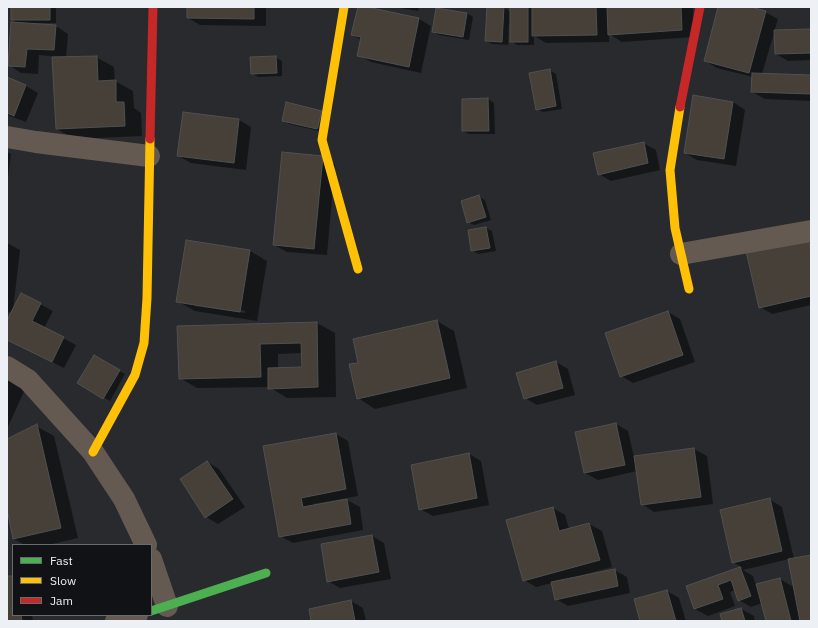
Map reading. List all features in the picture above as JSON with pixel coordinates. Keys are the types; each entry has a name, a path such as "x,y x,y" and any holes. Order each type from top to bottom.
{"street":[{"path":"93,452 135,375 144,343 147,298 153,7"},
{"path":"344,7 322,140 358,269"},
{"path":"689,289 675,228 670,170 677,121 700,7"},
{"path":"7,137 149,156"},
{"path":"681,254 811,231"},
{"path":"7,367 28,380 93,452 124,499 146,544"},
{"path":"152,565 159,609 266,573"},
{"path":"116,621 134,616"}],"building":[{"path":"11,7 50,7 50,20 11,20"},
{"path":"187,7 254,7 254,19 187,18"},
{"path":"358,7 367,7 419,18 409,67 357,56 361,37 351,35"},
{"path":"487,7 504,7 502,42 485,41"},
{"path":"510,7 528,7 528,42 510,42"},
{"path":"532,7 596,7 597,35 532,36"},
{"path":"607,7 681,7 682,30 608,35"},
{"path":"718,7 751,7 766,11 749,73 704,61"},
{"path":"436,8 467,13 463,37 432,32"},
{"path":"11,22 56,25 54,50 27,49 25,67 8,66"},
{"path":"811,29 811,53 775,54 774,30"},
{"path":"97,56 98,81 116,80 116,102 124,102 125,126 56,129 52,57"},
{"path":"276,56 277,73 251,74 250,57"},
{"path":"550,69 556,106 536,110 529,73"},
{"path":"752,73 811,75 811,94 751,92"},
{"path":"7,77 26,85 14,116 7,113"},
{"path":"693,95 733,102 724,159 684,153"},
{"path":"488,98 489,131 462,131 462,99"},
{"path":"286,102 322,111 317,129 282,121"},
{"path":"183,112 239,119 234,163 177,156"},
{"path":"644,142 648,163 598,175 593,153"},
{"path":"282,152 323,156 314,249 273,245"},
{"path":"479,195 486,217 467,223 461,201"},
{"path":"486,227 490,248 471,251 468,230"},
{"path":"807,233 811,252 811,296 759,308 745,247"},
{"path":"186,240 250,250 240,312 176,302"},
{"path":"21,293 41,303 32,321 64,337 52,362 7,340 7,320"},
{"path":"668,311 683,355 620,377 605,333"},
{"path":"437,320 450,378 357,399 349,364 358,363 353,339"},
{"path":"317,322 318,387 268,389 268,368 302,367 301,343 260,344 261,377 179,379 177,326"},
{"path":"94,355 120,370 103,399 77,383"},
{"path":"556,361 563,388 524,399 516,373"},
{"path":"616,423 625,465 584,473 575,432"},
{"path":"37,424 61,528 13,539 7,509 7,439"},
{"path":"336,433 346,489 301,498 303,507 347,499 351,524 279,537 263,446"},
{"path":"694,448 701,497 641,505 634,456"},
{"path":"469,453 477,498 419,510 411,465"},
{"path":"207,461 233,499 205,518 180,479"},
{"path":"770,498 782,551 732,563 720,510"},
{"path":"553,507 559,531 589,523 600,560 523,581 506,520"},
{"path":"372,535 379,572 327,582 321,544"},
{"path":"811,555 811,620 800,621 788,559"},
{"path":"740,567 751,596 738,601 731,580 718,585 723,599 694,609 686,586"},
{"path":"615,569 618,586 555,600 551,582"},
{"path":"7,576 12,576 12,616 21,616 22,621 7,621"},
{"path":"780,578 791,621 766,621 756,584"},
{"path":"667,590 676,621 640,621 634,599"},
{"path":"351,600 355,621 311,621 309,609"},
{"path":"741,608 745,621 722,621 720,614"}],"traffic: fast":[{"path":"152,611 266,573"}],"traffic: slow":[{"path":"344,7 322,140 358,269"},
{"path":"680,107 670,170 675,228 689,289"},
{"path":"93,452 135,375 144,343 147,298 150,139"}],"traffic: jam":[{"path":"150,139 153,7"},
{"path":"680,107 700,7"}]}
